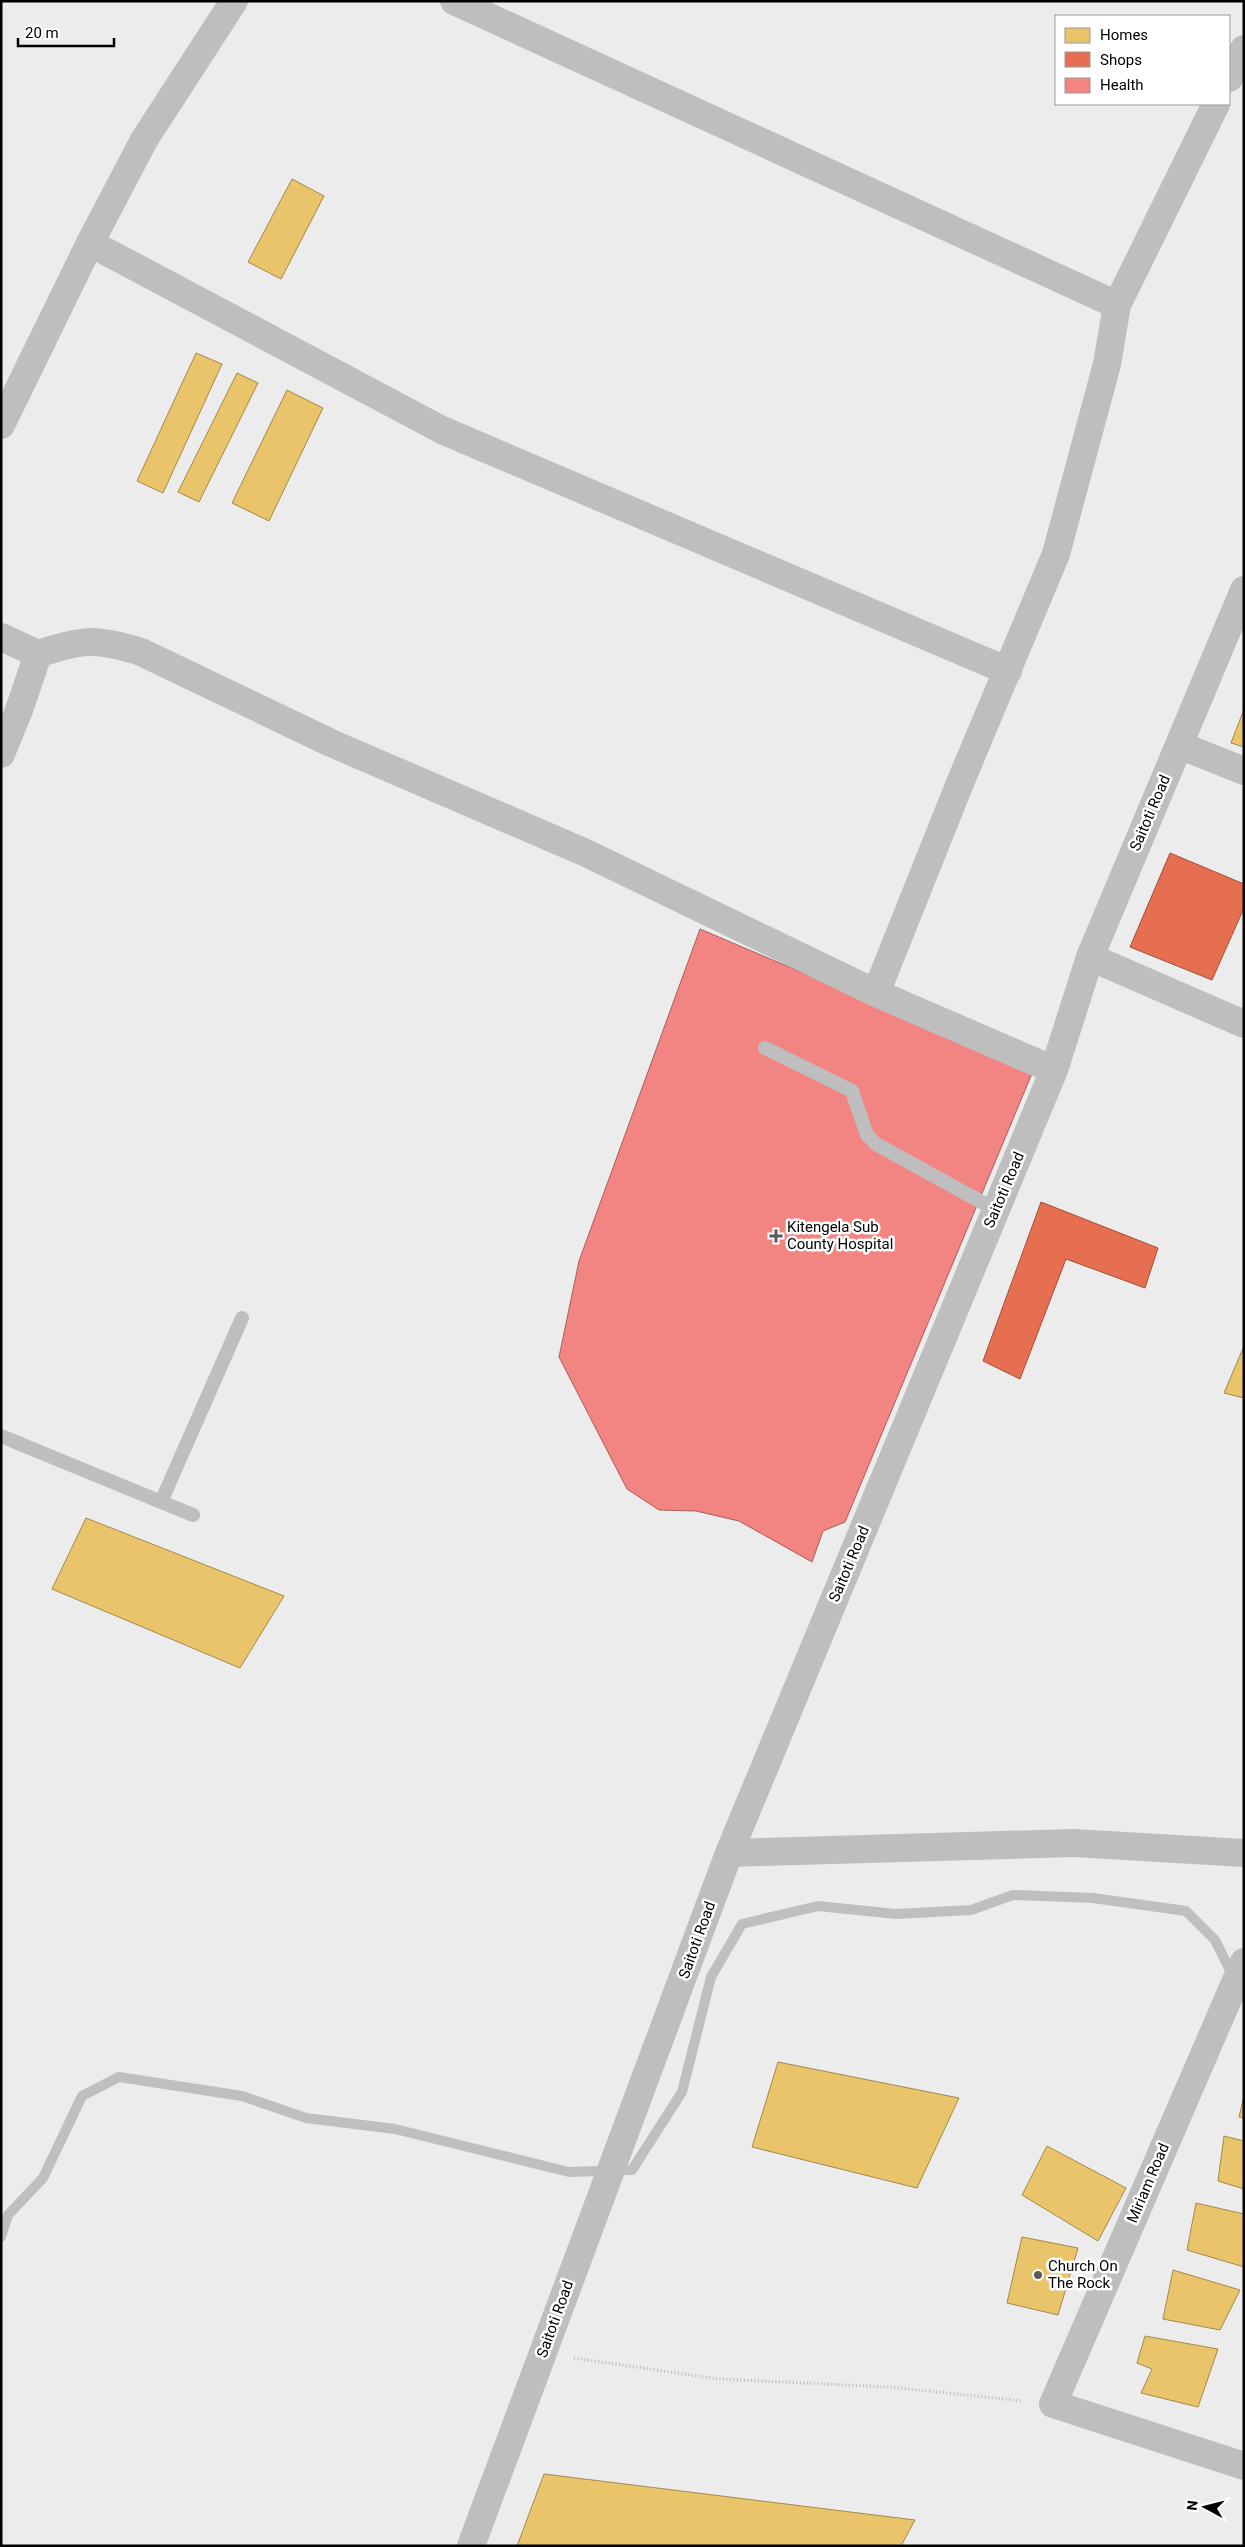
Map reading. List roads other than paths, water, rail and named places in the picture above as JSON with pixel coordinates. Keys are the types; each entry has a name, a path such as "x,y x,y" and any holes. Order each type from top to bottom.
{"street":[{"path":"1,425 90,243 144,140 234,1"},
{"path":"454,1 1117,305"},
{"path":"1230,76 1244,49"},
{"path":"876,993 1056,554 1107,364 1117,305 1216,105"},
{"path":"90,243 442,430 1008,670"},
{"name":"Saitoti Road","path":"471,2546 729,1853 1054,1070 1090,957 1244,590"},
{"path":"1,637 38,654 72,642 108,642 141,652 331,743 586,853 876,993 1054,1070"},
{"path":"1,754 19,710 38,654"},
{"path":"1179,744 1244,770"},
{"path":"1090,957 1244,1024"},
{"path":"729,1853 1074,1842 1244,1853"},
{"name":"Miriam Road","path":"1242,1968 1053,2404 1244,2466"}],"lane":[{"path":"765,1048 852,1092 867,1135 876,1144 996,1210"},
{"path":"160,1502 242,1318"},
{"path":"1,1436 193,1515"}],"waterway":[{"path":"1,2237 8,2215 43,2178 82,2096 119,2077 242,2096 306,2118 395,2129 569,2172 632,2170 682,2092 711,1977 742,1924 818,1906 896,1914 971,1910 1013,1895 1093,1898 1186,1911 1215,1940 1233,1976"}],"place":[{"name":"Kitengela Sub County Hospital","path":"776,1236"},
{"name":"Church On The Rock","path":"1038,2275"}]}
